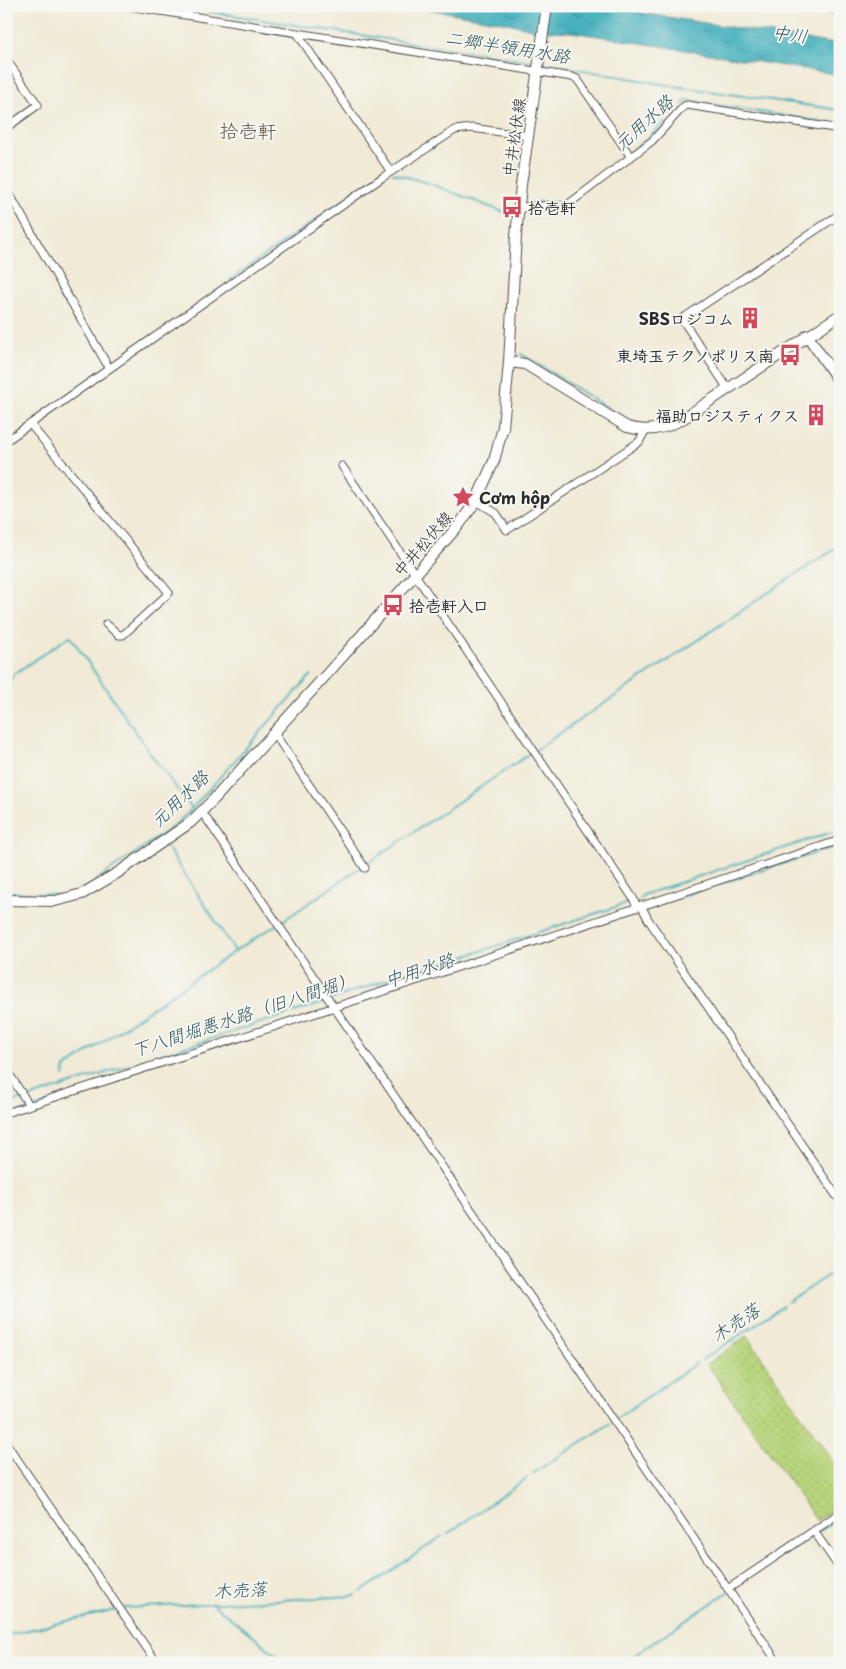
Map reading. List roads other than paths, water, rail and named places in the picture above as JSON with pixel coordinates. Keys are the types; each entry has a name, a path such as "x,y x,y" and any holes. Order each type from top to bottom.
{"main road":[{"name":"中井松伏線","path":"6,900 55,901 82,894 170,838 202,812 415,574 458,525 476,501 490,474 503,427 519,208 547,6"},
{"path":"509,362 525,364 627,427 644,431 654,430 675,424 840,315"},
{"path":"807,336 840,383"}],"street":[{"path":"129,6 572,77 577,79 631,158"},
{"path":"297,33 391,172"},
{"path":"6,59 38,105 6,128"},
{"path":"519,208 566,206 652,141 687,105 840,129"},
{"path":"6,441 303,229 455,130 462,128 528,136"},
{"path":"6,188 109,368"},
{"path":"728,388 682,319 840,214"},
{"path":"30,424 169,593 123,635 119,636 106,624"},
{"path":"476,501 496,512 508,530 638,442 644,431"},
{"path":"342,466 840,1201"},
{"path":"274,733 365,868"},
{"path":"202,812 778,1663"},
{"path":"6,1113 640,908 840,840"},
{"path":"6,1069 29,1105"},
{"path":"6,1443 157,1663"},
{"path":"728,1589 840,1513"},
{"path":"814,1531 840,1569"}],"water":[{"path":"410,6 599,6 829,43 840,41 840,75 572,32 535,30 508,23"}],"waterway":[{"name":"二郷半領用水路","path":"172,6 536,62"},
{"path":"786,6 840,15"},
{"name":"二郷半領用水路","path":"543,63 673,86 840,110"},
{"name":"元用水路","path":"683,104 686,100 840,125"},
{"name":"元用水路","path":"534,202 564,202 650,137 665,121"},
{"path":"380,175 388,171"},
{"path":"393,173 431,184 511,215"},
{"path":"230,280 374,179"},
{"path":"521,354 625,419 637,424 650,425"},
{"path":"365,865 835,549"},
{"path":"6,685 14,674 70,636 152,756 191,807"},
{"name":"元用水路","path":"95,881 174,826 188,813 311,675"},
{"name":"下八間堀悪水路（旧八間堀）","path":"640,899 643,895 832,832"},
{"path":"165,844 235,951"},
{"name":"中用水路","path":"654,905 840,845"},
{"path":"280,923 361,867"},
{"name":"元用水路","path":"6,892 59,895"},
{"name":"下八間堀悪水路（旧八間堀）","path":"332,999 398,976 435,966 631,902"},
{"path":"64,1076 65,1068 276,925"},
{"name":"下八間堀悪水路（旧八間堀）","path":"28,1098 328,1001"},
{"name":"中用水路","path":"15,1114 82,1092"},
{"name":"下八間堀悪水路（旧八間堀）","path":"6,1104 23,1099"},
{"name":"木売落","path":"788,1302 840,1267"},
{"name":"木売落","path":"702,1360 783,1306"},
{"name":"木売落","path":"617,1418 697,1363"},
{"name":"木売落","path":"532,1474 611,1423"},
{"name":"木売落","path":"447,1534 527,1478"},
{"path":"788,1552 838,1519"},
{"name":"木売落","path":"361,1592 442,1536"},
{"path":"623,1663 728,1592"},
{"name":"木売落","path":"124,1608 356,1595"},
{"path":"212,1603 286,1663"},
{"name":"木売落","path":"6,1635 116,1610"}],"place":[{"name":"拾壱軒","path":"512,207"},
{"name":"SBSロジコム","path":"750,318"},
{"name":"東埼玉テクノポリス南","path":"790,355"},
{"name":"福助ロジスティクス","path":"816,415"},
{"name":"Cơm hộp","path":"463,497"},
{"name":"拾壱軒入口","path":"393,605"}],"district":[{"name":"拾壱軒","path":"248,130"}],"water label":[{"name":"中川","path":"790,33"}]}
